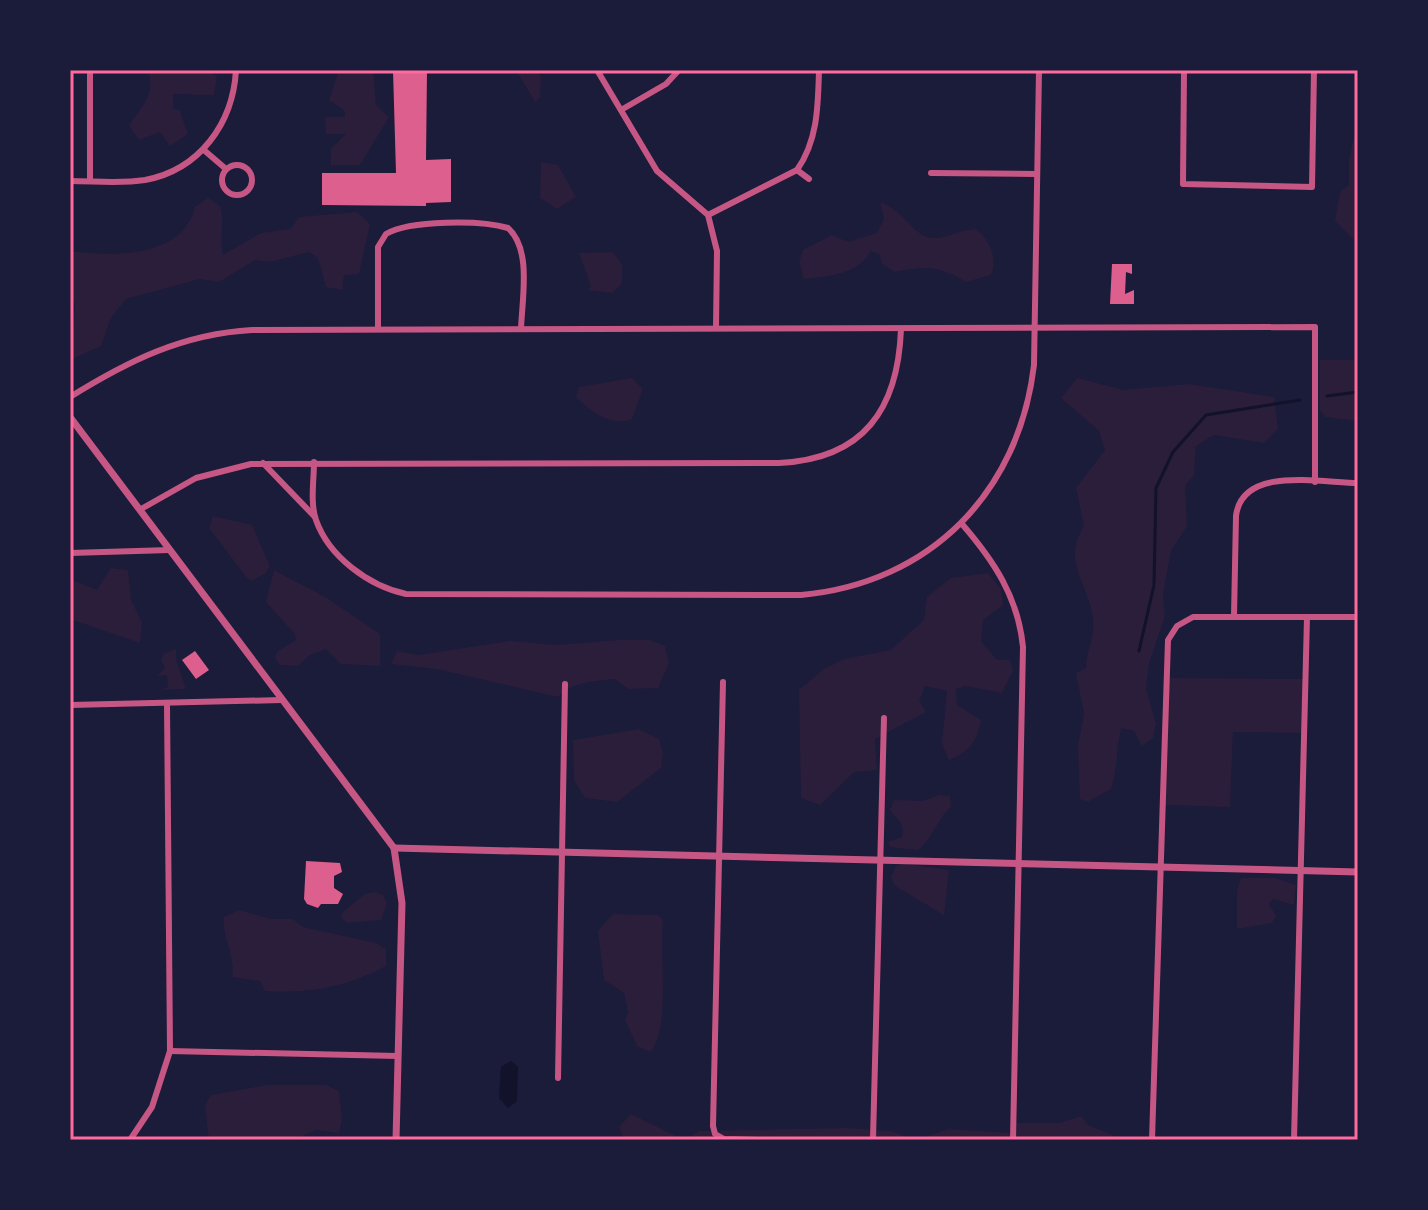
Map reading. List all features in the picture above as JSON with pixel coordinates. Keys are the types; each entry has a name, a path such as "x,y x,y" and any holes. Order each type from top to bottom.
{"street":[{"path":"90,70 90,181"},
{"path":"70,181 153,178 205,151 228,112 236,70"},
{"path":"597,70 657,171 708,215 717,251 716,328"},
{"path":"621,110 666,84 679,70"},
{"path":"708,215 797,170 806,158 815,128 819,70"},
{"path":"263,463 315,517 331,544 359,573 385,588 422,596 817,594 856,586 896,570 962,524 1000,474 1018,435 1031,388 1035,328 1039,70"},
{"path":"1184,70 1183,184 1312,187 1314,70"},
{"path":"205,151 226,169"},
{"path":"235,165 248,170 252,183 247,191 238,194 225,188 223,178 226,169 235,165"},
{"path":"797,170 809,179"},
{"path":"931,173 1036,174"},
{"path":"378,329 378,255 386,234 410,225 508,228 518,240 522,257 521,329"},
{"path":"70,397 135,359 197,337 252,330 1315,327 1315,482"},
{"path":"141,509 208,473 263,463 779,463 811,460 850,442 880,413 896,379 901,329"},
{"path":"70,417 394,848 402,903 396,1140"},
{"path":"314,462 315,517"},
{"path":"1234,616 1236,516 1240,500 1249,490 1265,483 1358,483"},
{"path":"962,524 997,568 1022,631 1025,670 1013,1140"},
{"path":"70,553 171,550"},
{"path":"1152,1140 1168,640 1185,620 1234,616 1358,617"},
{"path":"1294,1140 1307,617"},
{"path":"723,682 715,1134 724,1139 759,1140"},
{"path":"558,1078 565,684"},
{"path":"70,705 282,700"},
{"path":"130,1140 152,1107 170,1051 167,704"},
{"path":"873,1139 884,718"},
{"path":"394,848 1358,872"},
{"path":"170,1051 398,1056"}],"shaded area":[{"path":"148,70 205,70 217,76 214,95 173,94 173,108 180,111 188,134 170,146 160,132 139,140 129,125 149,93"},
{"path":"339,70 373,70 376,105 389,117 360,165 331,165 331,149 346,134 326,134 325,117 345,117 345,111 329,100"},
{"path":"516,70 536,70 541,77 540,98 535,102"},
{"path":"1358,120 1358,244 1335,221 1340,192 1349,185 1349,159"},
{"path":"541,162 558,165 576,197 557,209 540,198"},
{"path":"208,198 220,206 223,255 261,233 291,229 299,217 357,212 370,224 359,274 344,275 342,290 326,287 318,258 309,252 270,262 255,260 219,282 200,279 126,299 111,318 101,346 70,360 75,305 70,288 70,251 125,253 162,245 188,224 195,207"},
{"path":"880,202 895,210 918,232 932,238 976,229 991,250 994,262 991,275 966,282 932,268 895,272 883,265 879,254 871,251 851,270 804,279 799,262 803,250 832,235 848,242 877,233 884,219"},
{"path":"613,252 622,265 622,283 612,293 588,290 591,286 579,253"},
{"path":"1320,360 1358,360 1358,421 1326,417 1320,410"},
{"path":"632,378 643,389 632,419 609,420 576,397 579,387"},
{"path":"1077,378 1124,390 1189,384 1274,397 1278,429 1264,443 1214,435 1196,446 1194,475 1185,486 1187,526 1171,551 1163,594 1165,616 1149,663 1146,688 1156,724 1153,738 1142,746 1134,731 1121,728 1111,789 1088,802 1080,799 1078,746 1084,714 1076,673 1086,668 1093,616 1076,566 1077,540 1084,526 1076,488 1105,450 1099,431 1061,398"},
{"path":"213,516 252,525 270,566 265,574 251,581 246,577 209,528"},
{"path":"111,568 128,570 131,600 142,622 140,643 70,619 70,579 97,590"},
{"path":"274,570 327,598 380,634 380,666 341,664 326,649 310,655 298,666 280,665 275,658 277,652 296,640 295,634 266,602"},
{"path":"988,573 1001,589 1003,605 983,620 981,641 997,660 1010,660 1013,670 1002,693 965,686 956,689 957,705 981,720 971,745 949,760 942,744 947,691 925,686 919,701 926,712 875,739 877,770 854,772 820,805 801,798 799,690 824,669 844,659 891,650 924,620 927,597 951,578"},
{"path":"650,640 665,646 669,663 658,688 628,689 615,679 577,685 558,697 437,669 391,664 397,651 418,655 510,641 556,645"},
{"path":"176,649 176,660 186,689 159,690 168,687 167,675 157,676 165,668 161,659 165,653"},
{"path":"1165,678 1305,679 1305,733 1233,732 1230,807 1162,805"},
{"path":"639,729 659,739 663,753 661,768 617,802 585,798 574,780 573,740"},
{"path":"939,795 950,796 951,807 923,845 918,850 890,847 888,842 902,837 903,832 900,822 890,810 894,800 923,801"},
{"path":"904,864 949,870 944,915 895,886 891,877 896,866"},
{"path":"1241,878 1276,878 1296,885 1294,905 1273,899 1269,904 1276,916 1272,923 1237,929 1237,891"},
{"path":"375,892 383,895 387,903 381,920 348,923 343,920 341,914 365,894"},
{"path":"239,910 271,919 293,919 303,927 376,943 386,949 386,966 327,988 265,991 260,981 232,977 224,917"},
{"path":"613,914 658,915 663,920 662,1009 656,1042 650,1052 637,1046 625,1020 628,1012 624,993 604,980 598,931"},
{"path":"511,1061 518,1067 517,1101 508,1108 499,1098 501,1067"},
{"path":"267,1085 326,1085 339,1091 342,1120 339,1133 316,1130 298,1138 209,1140 205,1105 211,1095"},
{"path":"631,1114 684,1140 624,1140 619,1127"},
{"path":"1081,1116 1088,1125 1125,1140 918,1140 948,1129 1013,1133 1014,1123 1060,1123"},
{"path":"848,1128 891,1131 915,1140 685,1140 699,1131"}],"building":[{"path":"393,70 427,70 426,160 451,159 451,202 426,203 426,206 322,205 322,173 396,173"},
{"path":"1112,264 1132,264 1132,274 1126,272 1125,294 1134,290 1134,304 1110,304"},
{"path":"195,651 209,670 196,679 182,660"},
{"path":"306,861 340,863 342,872 334,876 334,888 343,894 338,904 321,904 318,908 307,904 304,899"}],"waterway":[{"path":"1327,396 1358,392"},
{"path":"1139,651 1154,585 1156,488 1173,452 1206,415 1300,400"}]}
